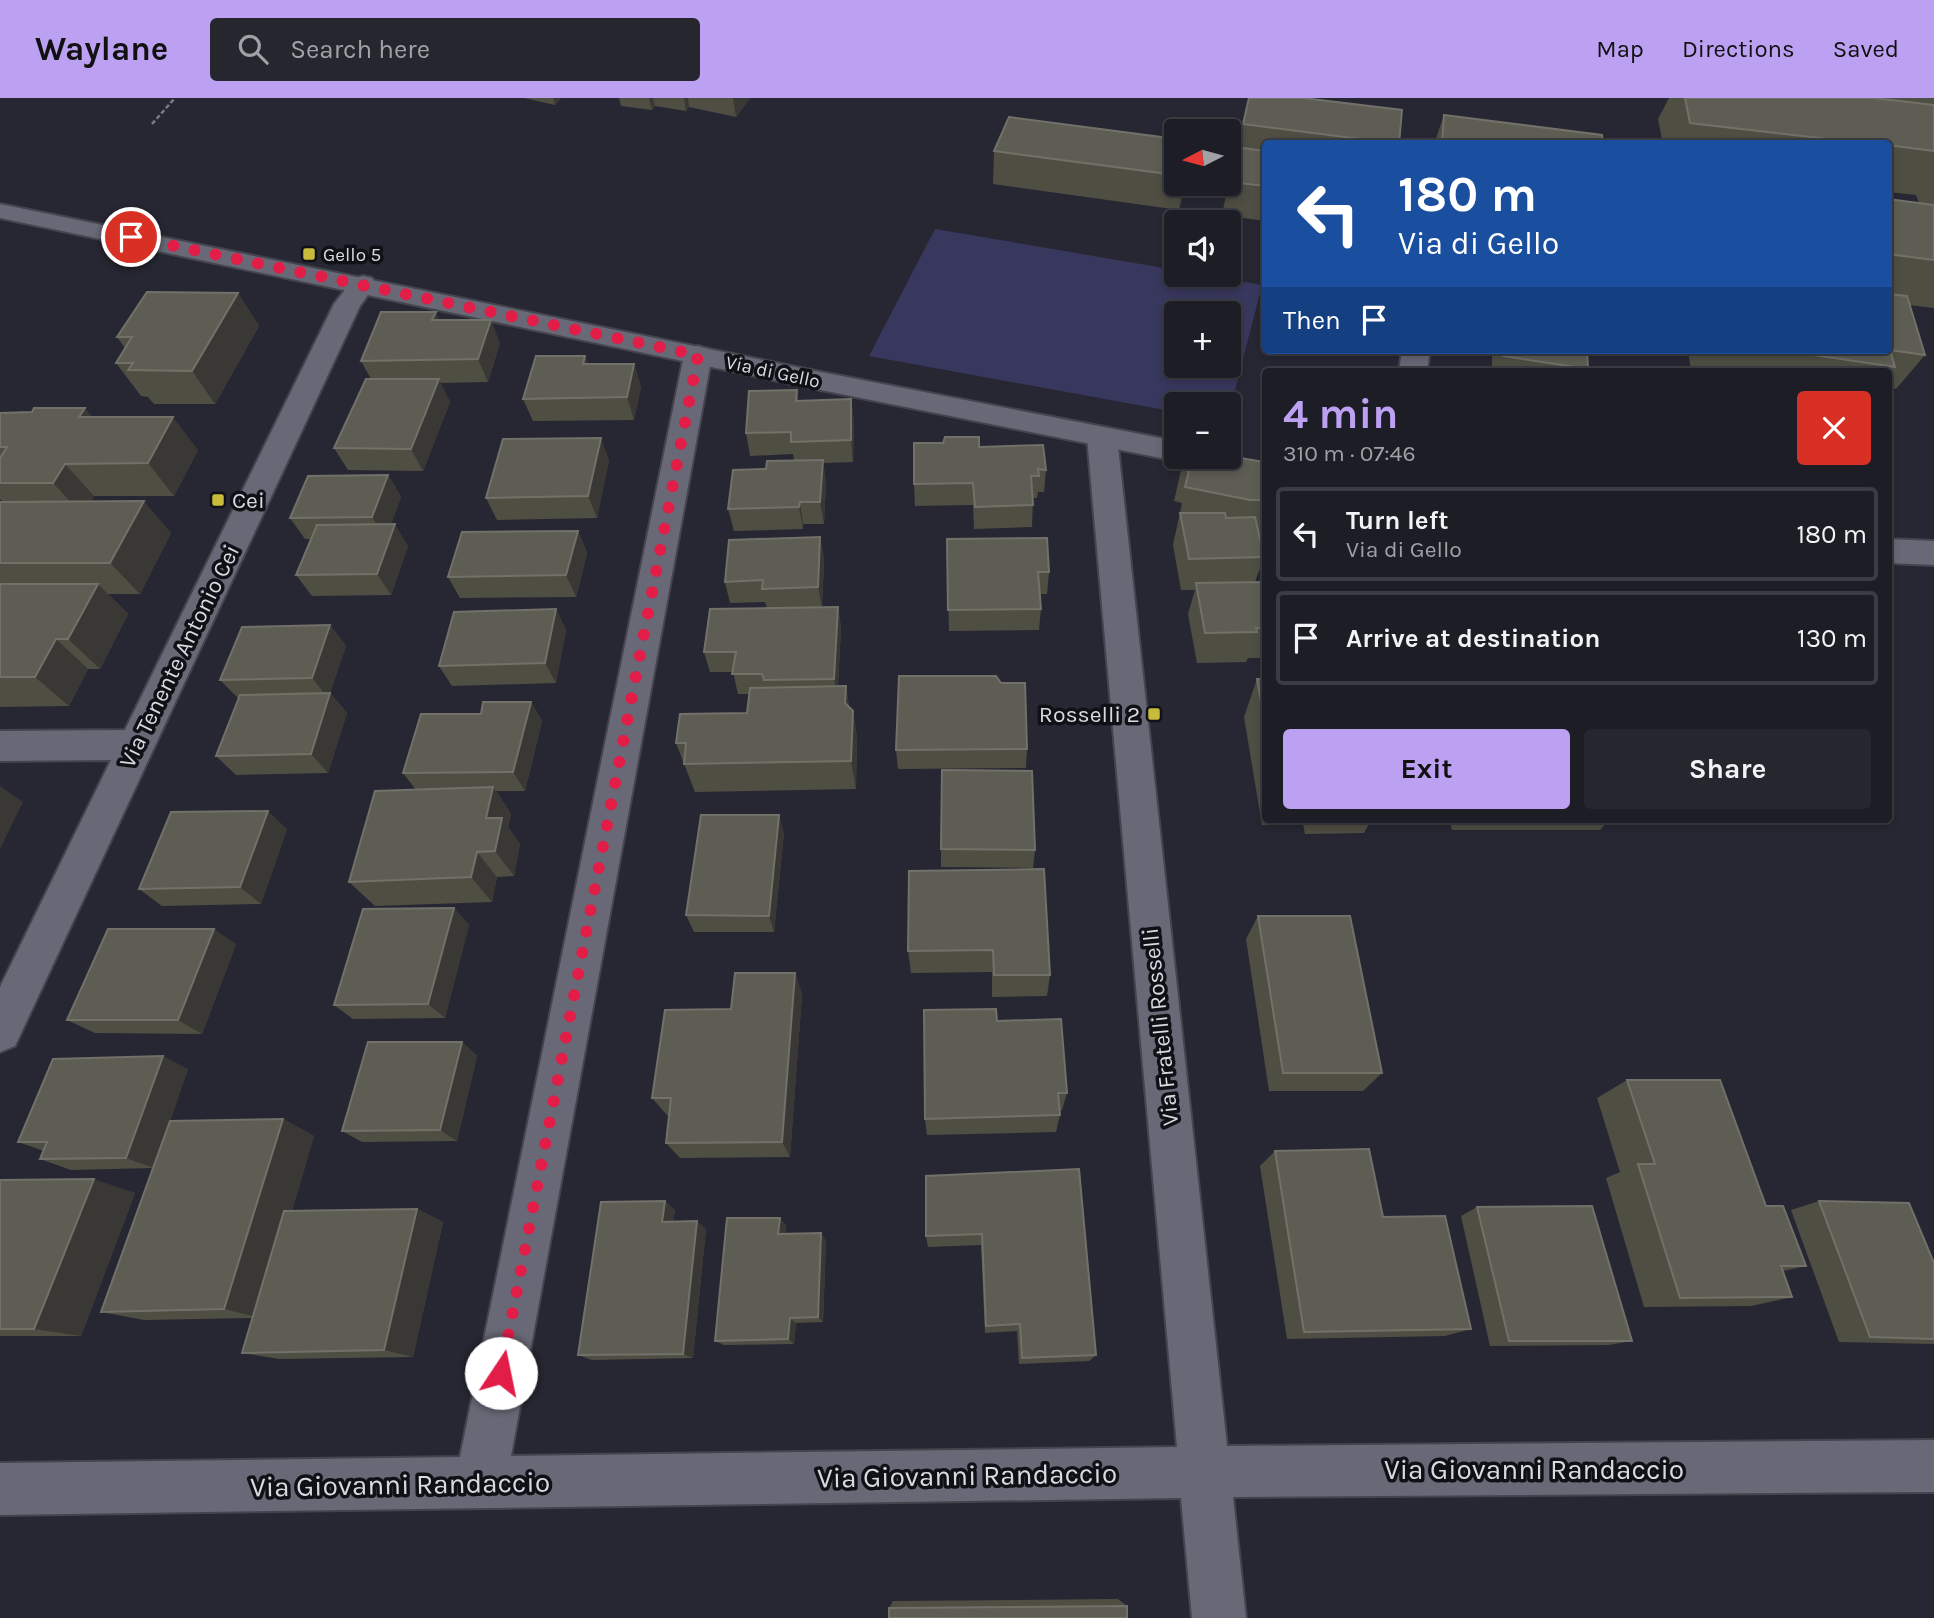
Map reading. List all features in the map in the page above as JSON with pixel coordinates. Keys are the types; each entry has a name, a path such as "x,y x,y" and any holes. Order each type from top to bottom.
{"street":[{"name":"Via di Gello","path":"0,211 1164,449"},
{"name":"Via Tenente Antonio Cei","path":"0,1032 347,304 363,284"},
{"path":"480,1483 698,355"},
{"name":"Via Fratelli Rosselli","path":"1102,437 1219,1618"},
{"path":"1892,551 1934,553"},
{"path":"0,746 136,745"},
{"name":"Via Giovanni Randaccio","path":"0,1489 1203,1472 1934,1466"}],"path":[{"path":"152,124 175,98"}],"shaded area":[{"path":"935,229 1164,268 1164,287 1241,287 1241,281 1262,285 1241,367 1241,301 1164,301 1164,378 1238,378 1235,392 1164,392 1164,410 869,356"}],"building":[{"path":"1249,98 1303,98 1402,110 1399,140 1368,140 1243,124"},
{"path":"1685,98 1874,98 1934,105 1934,151 1892,146 1892,140 1837,140 1690,123"},
{"path":"1444,115 1602,135 1603,140 1442,140"},
{"path":"1009,117 1164,137 1164,173 994,151"},
{"path":"1241,148 1262,151 1262,186 1241,183"},
{"path":"1892,200 1934,205 1934,260 1892,255"},
{"path":"147,292 238,293 192,371 128,370 133,363 116,363 132,337 117,337"},
{"path":"1892,294 1907,296 1925,355 1892,350"},
{"path":"381,312 436,312 432,320 491,320 478,359 361,361"},
{"path":"1587,354 1588,368 1581,368 1503,356"},
{"path":"1807,354 1891,354 1895,367"},
{"path":"536,356 585,356 583,364 634,364 627,397 523,399"},
{"path":"366,379 439,379 411,449 334,448"},
{"path":"797,390 796,401 851,399 851,440 791,442 791,432 746,433 749,391"},
{"path":"34,408 85,408 79,417 173,417 148,463 65,464 53,483 0,483 0,458 7,447 0,447 0,413 32,412"},
{"path":"945,437 979,437 979,447 1043,445 1046,470 1038,469 1039,476 1031,476 1033,505 975,507 973,483 914,484 914,443 943,443"},
{"path":"601,438 588,496 486,498 503,439"},
{"path":"1241,458 1262,462 1262,500 1185,487 1189,471 1181,469 1241,469"},
{"path":"823,460 820,502 800,502 799,507 728,509 733,470 766,469 767,461"},
{"path":"388,475 372,517 290,518 308,476"},
{"path":"144,501 110,563 0,563 0,502"},
{"path":"1180,513 1225,513 1226,518 1255,517 1262,557 1189,559"},
{"path":"395,524 377,574 296,575 317,525"},
{"path":"578,531 566,575 448,577 462,532"},
{"path":"820,537 818,587 762,589 763,580 725,582 729,540"},
{"path":"1047,538 1049,572 1038,572 1041,609 948,610 947,539"},
{"path":"1262,582 1262,628 1256,628 1257,632 1205,633 1196,583"},
{"path":"1,584 98,584 68,639 56,639 35,677 0,677"},
{"path":"838,607 834,679 764,680 762,674 732,674 736,652 704,652 710,609"},
{"path":"556,609 545,663 439,666 454,612"},
{"path":"330,625 312,678 220,680 242,627"},
{"path":"899,676 996,676 1001,683 1025,683 1027,749 896,750"},
{"path":"1257,679 1262,679 1262,706"},
{"path":"846,686 845,703 853,711 851,761 684,764 686,743 676,743 680,714 747,713 750,688"},
{"path":"330,693 311,754 216,756 240,695"},
{"path":"483,702 531,702 513,772 403,773 421,714 481,714"},
{"path":"942,770 1032,771 1035,850 941,849"},
{"path":"493,787 486,818 502,818 495,851 477,852 471,877 349,882 375,791"},
{"path":"268,811 240,887 139,889 171,812"},
{"path":"701,815 779,815 769,916 686,915"},
{"path":"1044,869 1050,975 994,975 993,950 908,951 909,871"},
{"path":"454,908 428,1004 334,1005 363,909"},
{"path":"1258,916 1350,916 1382,1073 1283,1073"},
{"path":"108,929 214,929 178,1020 67,1020"},
{"path":"735,973 795,973 782,1142 666,1143 671,1098 652,1098 665,1010 731,1009"},
{"path":"996,1009 997,1021 1061,1019 1067,1093 1058,1093 1060,1115 925,1119 924,1010"},
{"path":"368,1042 462,1042 440,1130 342,1131"},
{"path":"163,1056 126,1158 40,1159 47,1142 18,1142 53,1059"},
{"path":"1627,1080 1720,1080 1766,1206 1783,1206 1806,1266 1781,1266 1792,1297 1680,1298 1638,1164 1655,1164"},
{"path":"283,1119 224,1309 101,1312 170,1121"},
{"path":"1369,1149 1383,1217 1445,1216 1471,1329 1304,1332 1275,1151"},
{"path":"1079,1169 1096,1355 1022,1358 1020,1324 986,1326 982,1234 926,1236 926,1176"},
{"path":"94,1179 34,1329 0,1329 0,1180"},
{"path":"665,1201 662,1222 697,1221 683,1354 578,1355 601,1202"},
{"path":"1819,1201 1909,1203 1934,1263 1934,1339 1870,1337"},
{"path":"1592,1206 1632,1341 1509,1341 1477,1207"},
{"path":"417,1209 384,1350 242,1353 284,1211"},
{"path":"727,1218 780,1218 778,1234 821,1233 818,1317 790,1318 788,1339 715,1341"},
{"path":"1127,1606 1127,1618 889,1618 889,1608"}],"place":[{"name":"Gello 5","path":"309,254"},
{"name":"Cei","path":"218,500"},
{"name":"Rosselli 2","path":"1154,714"}],"route":[{"path":"131,237 698,355 501,1373"}]}
